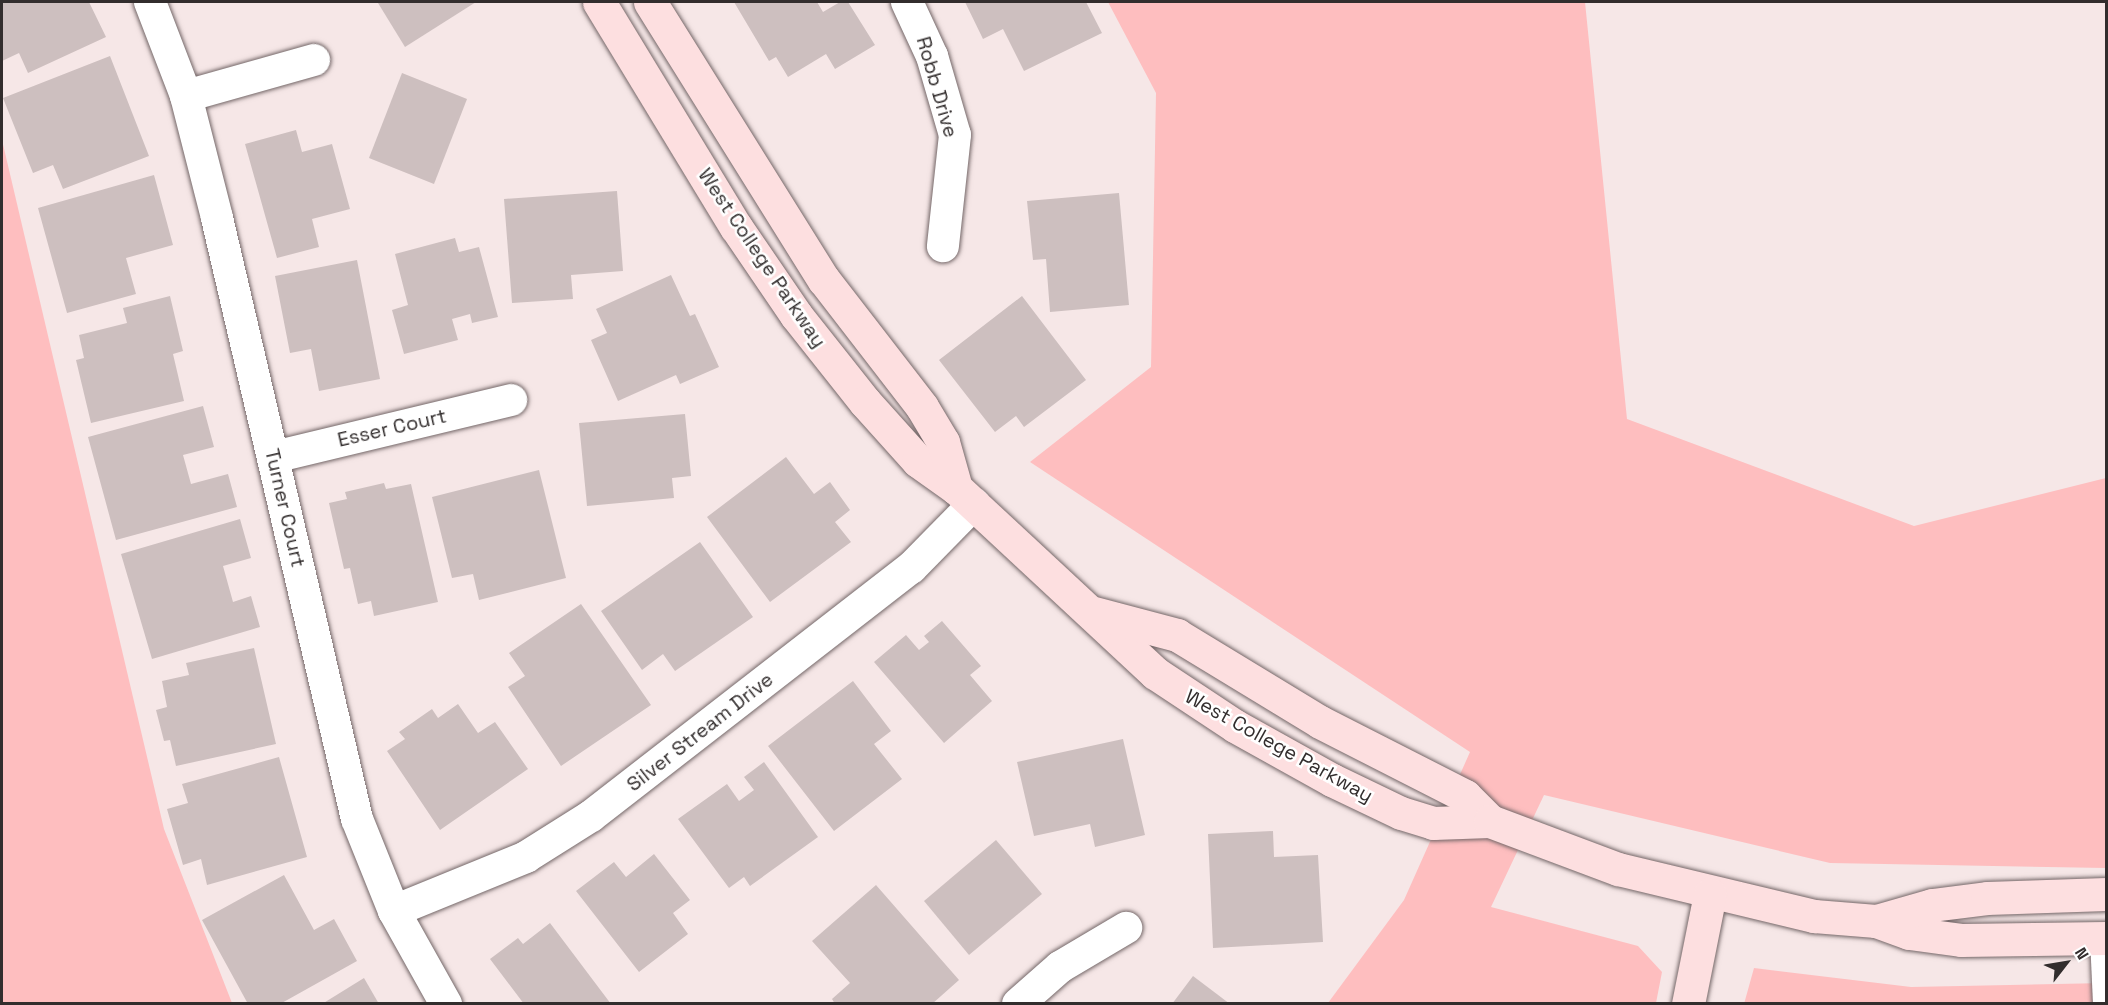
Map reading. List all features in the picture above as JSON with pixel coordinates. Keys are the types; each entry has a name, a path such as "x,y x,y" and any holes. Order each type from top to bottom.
{"street":[{"name":"Turner Court","path":"150,2 186,96 274,457 357,819 394,911 446,1004"},
{"name":"West College Parkway","path":"599,2 736,227 796,315 865,402 918,461 965,496 1094,613 1155,673 1235,726 1332,780 1433,823 1490,821 1618,869 1710,894 1814,916 1876,921 1909,933 1960,940 2102,938"},
{"name":"West College Parkway","path":"650,2 824,280 922,407 943,442 965,496"},
{"name":"Robb Drive","path":"908,2 932,56 955,135 943,246"},
{"path":"186,96 314,60"},
{"name":"Esser Court","path":"274,457 511,400"},
{"name":"Silver Stream Drive","path":"394,911 526,857 591,816 911,568 965,496"},
{"name":"West College Parkway","path":"1094,613 1178,635 1320,722 1465,796 1490,821"},
{"path":"1688,1004 1710,894"},
{"name":"West College Parkway","path":"1876,921 1932,905 1987,898 2106,894"},
{"path":"1018,1004 1060,967 1126,928"}],"lane":[{"path":"2101,1004 2102,938"}],"shaded area":[{"path":"1108,2 1585,2 1627,419 1914,526 2106,478 2106,868 1830,863 1544,795 1491,907 1638,946 1662,972 1656,1003 1328,1003 1404,900 1470,752 1030,462 1151,367 1156,93"},
{"path":"2,140 164,829 232,1003 2,1003"},
{"path":"1754,968 1911,987 2106,983 2106,1003 1744,1004"}],"building":[{"path":"2,2 89,2 106,37 28,73 19,53 2,61"},
{"path":"380,2 476,2 405,47 378,3"},
{"path":"734,2 817,2 823,12 840,2 848,2 875,45 835,69 826,54 788,77 776,57 769,61"},
{"path":"965,2 1086,2 1102,33 1024,71 1003,29 983,39"},
{"path":"110,56 149,156 63,189 53,165 33,173 3,98"},
{"path":"402,73 467,99 434,184 369,158"},
{"path":"296,130 302,152 332,144 350,209 312,219 319,247 277,258 245,144"},
{"path":"154,175 173,245 126,258 136,294 67,313 38,208"},
{"path":"617,191 623,271 571,275 573,299 512,303 504,199"},
{"path":"1119,193 1129,305 1050,312 1046,259 1033,260 1027,201"},
{"path":"455,238 459,252 479,247 498,317 472,323 470,314 452,319 458,340 404,354 392,310 408,305 395,254"},
{"path":"357,260 380,379 319,391 311,349 290,353 275,276"},
{"path":"671,275 690,316 695,314 719,367 680,384 676,375 618,401 591,340 607,333 596,309"},
{"path":"170,296 183,351 173,354 184,401 91,423 76,360 84,358 79,335 127,323 123,308"},
{"path":"1022,296 1086,380 1024,427 1016,416 995,432 939,360"},
{"path":"203,406 214,447 183,455 191,484 228,474 237,507 116,540 88,437"},
{"path":"685,414 691,476 672,478 674,498 587,506 579,423"},
{"path":"786,457 814,494 830,482 850,510 835,522 851,542 770,602 707,517"},
{"path":"539,470 566,578 479,600 473,574 452,578 432,497"},
{"path":"384,483 386,489 411,484 438,602 374,616 371,601 358,604 350,568 344,569 329,503 347,499 345,492"},
{"path":"240,519 251,558 223,566 233,602 251,596 260,627 152,659 121,554"},
{"path":"700,542 753,617 675,671 663,654 642,670 601,611"},
{"path":"581,604 651,705 561,766 508,687 525,676 509,653"},
{"path":"942,621 981,666 970,675 992,701 944,743 874,662 906,635 919,650 929,642 924,636"},
{"path":"254,648 276,744 176,766 170,740 164,741 156,710 167,707 162,681 189,675 186,663"},
{"path":"853,681 891,731 874,744 902,779 834,831 768,746"},
{"path":"458,704 478,733 495,722 528,769 440,830 387,751 405,739 399,732 432,709 438,718"},
{"path":"1123,739 1145,835 1095,847 1090,824 1034,836 1017,762"},
{"path":"279,757 307,857 207,885 201,859 183,865 167,809 188,803 182,784"},
{"path":"764,762 818,837 750,886 744,877 729,888 678,819 727,784 739,801 754,790 744,777"},
{"path":"1273,831 1274,857 1318,855 1323,942 1213,948 1208,834"},
{"path":"996,840 1042,894 969,955 924,901"},
{"path":"654,854 690,900 673,913 688,934 639,972 576,891 614,862 626,877"},
{"path":"284,875 314,930 334,919 357,961 280,1004 248,1004 202,920"},
{"path":"876,885 959,980 932,1004 835,1004 832,999 850,983 812,941"},
{"path":"550,923 611,1004 524,1004 490,959 518,938 523,944"},
{"path":"1193,976 1230,1004 1172,1004"},
{"path":"364,978 379,1004 322,1004"}]}
